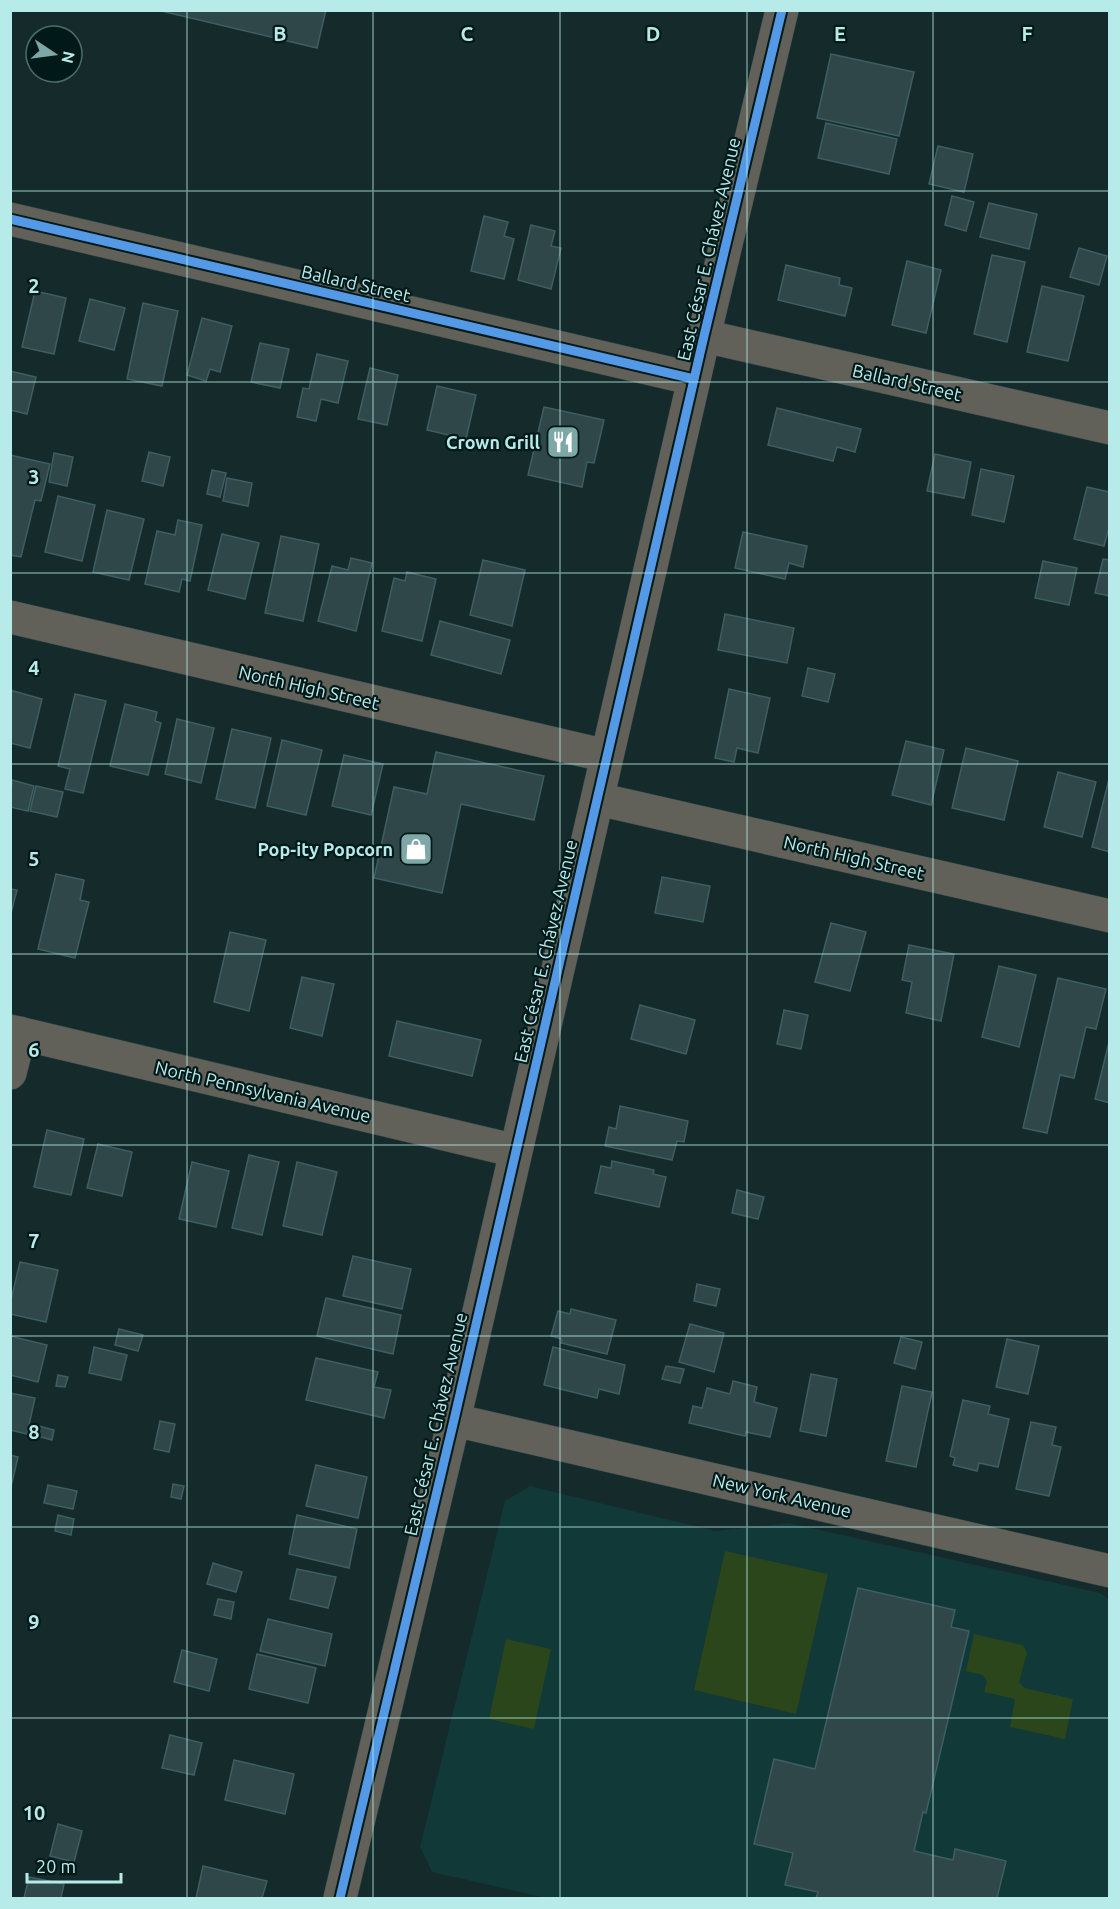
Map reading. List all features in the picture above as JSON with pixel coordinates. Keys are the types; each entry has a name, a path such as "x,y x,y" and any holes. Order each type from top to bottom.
{"street":[{"name":"East César E. Chávez Avenue","path":"340,1899 454,1420 704,336 782,10"},
{"name":"Ballard Street","path":"10,219 694,379"},
{"name":"Ballard Street","path":"704,336 1110,428"},
{"name":"North High Street","path":"10,617 607,756"},
{"name":"North High Street","path":"598,799 1110,916"},
{"name":"North Pennsylvania Avenue","path":"15,1032 516,1151"},
{"path":"10,1073 15,1032"},
{"name":"New York Avenue","path":"454,1420 1110,1571"}],"shaded area":[{"path":"530,1486 715,1531 789,1523 1100,1593 1109,1599 1109,1898 547,1898 432,1872 420,1847 505,1501"}],"green space":[{"path":"725,1551 828,1574 796,1714 694,1690"},
{"path":"974,1634 1023,1645 1027,1653 1019,1682 1024,1688 1073,1699 1065,1739 1010,1727 1015,1699 984,1692 987,1682 983,1675 966,1671"},
{"path":"506,1639 551,1649 534,1729 489,1719"}],"building":[{"path":"157,10 326,10 317,48"},
{"path":"831,54 914,72 899,136 817,118"},
{"path":"826,123 897,139 889,174 818,158"},
{"path":"938,146 973,154 964,192 929,184"},
{"path":"952,196 974,202 966,231 945,225"},
{"path":"989,203 1037,214 1029,249 980,237"},
{"path":"484,216 508,222 504,236 514,239 504,279 471,271"},
{"path":"531,225 555,231 551,246 561,248 551,289 518,280"},
{"path":"1079,248 1107,256 1099,285 1070,277"},
{"path":"992,255 1025,262 1007,342 974,334"},
{"path":"907,261 941,270 926,333 892,325"},
{"path":"786,265 840,278 839,285 852,288 845,316 778,300"},
{"path":"1042,286 1084,296 1068,361 1027,352"},
{"path":"35,291 66,298 54,354 22,347"},
{"path":"90,299 125,308 114,350 79,341"},
{"path":"143,303 178,311 162,386 127,379"},
{"path":"202,318 232,326 220,372 210,369 206,381 187,375"},
{"path":"260,343 289,349 280,388 251,382"},
{"path":"317,354 348,361 338,403 321,399 316,421 297,417 303,388 309,389"},
{"path":"370,368 398,375 387,425 358,419"},
{"path":"10,371 36,377 27,414 10,410"},
{"path":"437,386 476,395 466,439 427,430"},
{"path":"544,407 604,420 594,463 587,462 582,487 528,475"},
{"path":"777,408 861,429 855,452 837,447 833,461 768,445"},
{"path":"149,452 170,457 163,486 142,481"},
{"path":"54,453 73,457 67,486 49,482"},
{"path":"935,454 971,462 964,498 927,491"},
{"path":"10,455 50,464 41,501 35,500 21,557 10,555"},
{"path":"981,469 1014,476 1004,522 972,515"},
{"path":"212,470 226,473 220,497 207,494"},
{"path":"227,478 252,483 248,506 223,501"},
{"path":"1087,487 1110,492 1110,524 1104,546 1074,539"},
{"path":"58,496 95,505 82,561 45,552"},
{"path":"107,510 144,519 129,580 93,572"},
{"path":"178,520 202,525 190,581 182,579 179,592 145,584 157,531 175,535"},
{"path":"743,532 807,546 803,567 789,563 785,579 735,568"},
{"path":"222,534 259,543 245,599 208,590"},
{"path":"281,536 319,544 303,621 265,613"},
{"path":"351,558 372,563 356,631 318,621 332,566 348,570"},
{"path":"1103,559 1110,560 1110,596 1095,593"},
{"path":"483,560 525,570 512,626 470,615"},
{"path":"1043,561 1077,568 1069,605 1035,598"},
{"path":"407,572 436,579 422,641 382,631 394,578 405,581"},
{"path":"725,614 794,628 787,663 718,650"},
{"path":"440,621 510,640 501,674 431,655"},
{"path":"808,668 835,674 828,702 802,696"},
{"path":"729,689 770,698 758,753 737,748 734,762 715,758"},
{"path":"10,690 42,699 30,748 10,743"},
{"path":"75,694 106,701 83,793 65,789 70,769 58,766"},
{"path":"125,704 157,712 155,721 161,723 148,775 110,766"},
{"path":"177,719 214,728 201,783 165,774"},
{"path":"232,729 271,738 255,808 216,799"},
{"path":"282,740 322,750 306,815 267,806"},
{"path":"906,741 944,750 931,805 892,795"},
{"path":"966,748 1018,761 1004,820 952,808"},
{"name":"Pop-ity Popcorn","path":"436,752 544,776 534,820 461,804 442,893 374,878 394,787 427,794"},
{"path":"344,755 383,764 371,815 332,806"},
{"path":"1058,772 1096,782 1082,837 1044,827"},
{"path":"1110,779 1110,852 1092,847"},
{"path":"12,780 34,786 28,811 10,807"},
{"path":"36,786 63,792 57,817 30,811"},
{"path":"56,874 84,880 80,900 89,902 75,958 38,949"},
{"path":"662,877 710,886 703,922 655,913"},
{"path":"10,889 17,890 10,917"},
{"path":"831,923 866,932 850,991 815,982"},
{"path":"230,932 266,940 249,1011 214,1002"},
{"path":"909,945 954,954 941,1021 906,1013 912,982 902,980"},
{"path":"999,966 1036,975 1019,1047 982,1037"},
{"path":"302,977 334,984 322,1036 290,1028"},
{"path":"1058,978 1106,989 1096,1029 1086,1027 1074,1078 1060,1075 1047,1133 1023,1128"},
{"path":"640,1005 695,1020 686,1054 631,1039"},
{"path":"784,1010 808,1015 801,1049 777,1044"},
{"path":"397,1021 481,1040 472,1076 389,1056"},
{"path":"1110,1038 1110,1103 1095,1099"},
{"path":"620,1106 688,1121 684,1142 677,1141 672,1160 605,1146 609,1127 616,1129"},
{"path":"47,1130 84,1139 71,1195 34,1187"},
{"path":"98,1144 132,1152 122,1196 87,1188"},
{"path":"249,1155 279,1162 262,1235 232,1228"},
{"path":"612,1161 654,1170 653,1174 666,1177 659,1207 595,1193 601,1166 611,1168"},
{"path":"192,1162 229,1171 216,1227 179,1219"},
{"path":"297,1162 337,1172 322,1235 283,1226"},
{"path":"737,1190 764,1197 758,1219 732,1213"},
{"path":"353,1256 411,1269 402,1309 343,1296"},
{"path":"20,1262 58,1270 46,1322 10,1314 10,1304"},
{"path":"697,1284 720,1289 716,1306 694,1301"},
{"path":"326,1298 401,1315 393,1354 317,1336"},
{"path":"571,1309 616,1320 607,1354 561,1343 562,1339 551,1336 558,1311 570,1314"},
{"path":"690,1324 724,1333 714,1372 679,1362"},
{"path":"119,1329 143,1335 138,1351 115,1345"},
{"path":"10,1336 47,1345 38,1382 10,1375"},
{"path":"901,1337 922,1342 915,1369 894,1363"},
{"path":"1007,1339 1039,1346 1028,1394 996,1387"},
{"path":"94,1347 127,1355 121,1380 89,1373"},
{"path":"553,1347 625,1365 619,1394 599,1389 597,1398 544,1385"},
{"path":"316,1358 378,1372 374,1387 391,1390 384,1418 306,1400"},
{"path":"666,1366 684,1369 680,1383 662,1379"},
{"path":"811,1374 837,1379 826,1436 800,1431"},
{"path":"58,1375 68,1377 65,1387 56,1386"},
{"path":"733,1381 757,1387 754,1402 777,1408 770,1437 746,1432 745,1436 689,1423 693,1406 702,1408 707,1388 730,1394"},
{"path":"902,1386 932,1392 916,1467 886,1461"},
{"path":"10,1393 35,1398 27,1434 10,1430"},
{"path":"963,1400 990,1406 988,1414 1009,1419 998,1467 979,1463 977,1471 953,1465 955,1458 950,1456"},
{"path":"160,1421 175,1424 169,1452 154,1449"},
{"path":"1031,1422 1056,1427 1052,1445 1061,1447 1049,1496 1016,1489"},
{"path":"39,1426 54,1430 52,1440 37,1436"},
{"path":"10,1455 18,1457 11,1487 10,1486"},
{"path":"316,1465 367,1477 358,1518 306,1506"},
{"path":"173,1484 184,1486 181,1499 171,1497"},
{"path":"48,1485 77,1491 73,1509 44,1503"},
{"path":"58,1515 74,1519 71,1535 55,1531"},
{"path":"297,1515 357,1529 349,1568 289,1554"},
{"path":"213,1563 242,1572 236,1592 207,1584"},
{"path":"297,1569 336,1577 328,1608 290,1599"},
{"path":"858,1588 955,1610 951,1627 969,1631 926,1813 923,1812 914,1851 953,1860 955,1849 1006,1861 997,1898 816,1898 818,1892 785,1885 793,1853 754,1844 774,1759 815,1769"},
{"path":"218,1599 234,1602 231,1619 214,1615"},
{"path":"268,1619 332,1634 325,1666 260,1651"},
{"path":"182,1650 217,1659 209,1691 174,1682"},
{"path":"257,1654 316,1668 308,1703 249,1689"},
{"path":"170,1735 202,1743 194,1775 162,1768"},
{"path":"234,1760 294,1774 285,1814 225,1800"},
{"path":"58,1824 82,1831 74,1862 50,1856"},
{"path":"203,1866 267,1881 262,1898 196,1898"},
{"path":"29,1877 64,1884 61,1898 24,1898"}],"cycle path":[{"path":"340,1898 454,1420 704,336 782,10"},
{"path":"10,219 694,379"}],"place":[{"name":"Crown Grill","path":"563,442"},
{"name":"Pop-ity Popcorn","path":"416,849"}]}
